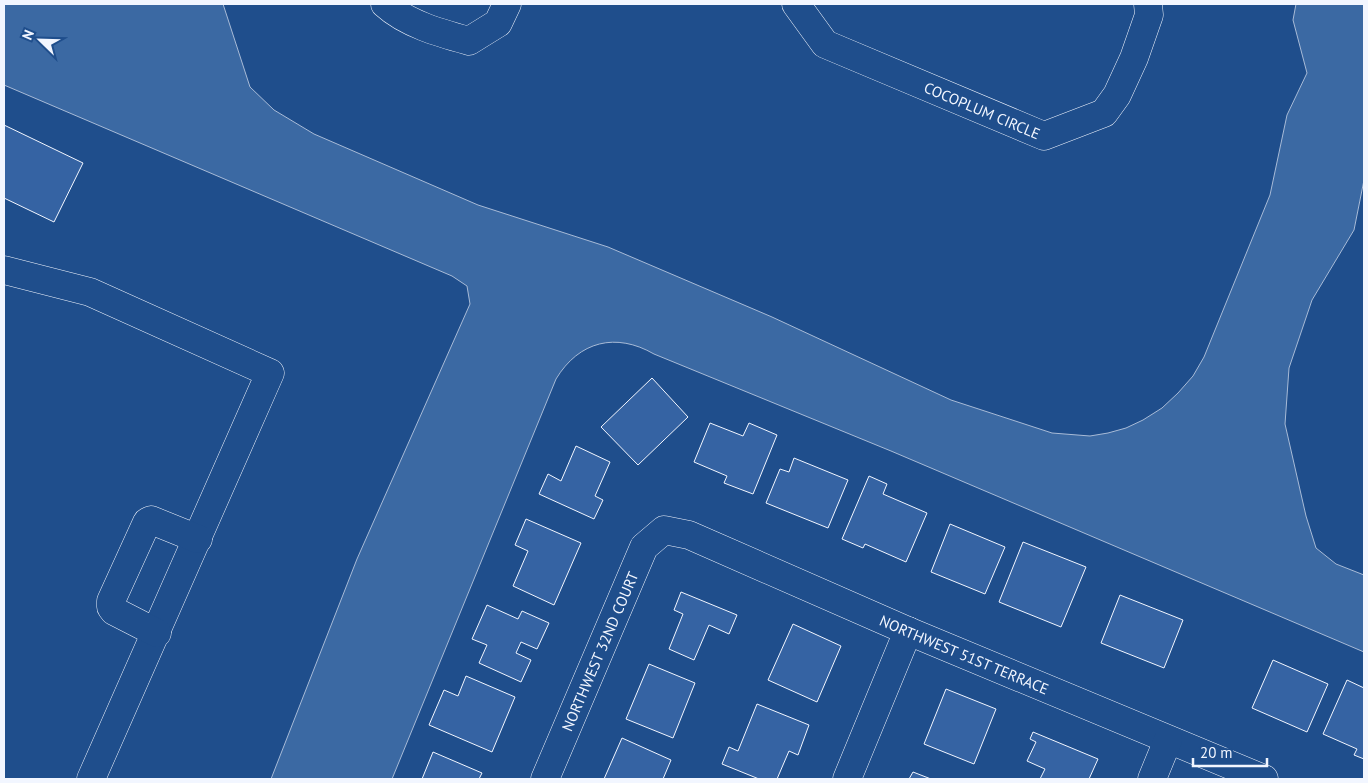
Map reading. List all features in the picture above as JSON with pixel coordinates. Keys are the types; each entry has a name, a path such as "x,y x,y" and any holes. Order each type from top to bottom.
{"street":[{"path":"385,4 395,13 439,33 469,40 498,23 507,4"},
{"name":"COCOPLUM CIRCLE","path":"796,4 825,44 1044,136 1104,114 1117,95 1134,58 1149,16 1148,4"},
{"path":"4,270 90,292 270,373 91,779"},
{"path":"157,633 114,611 111,607 111,601 147,522 151,520 159,522 198,539"},
{"name":"NORTHWEST 51ST TERRACE","path":"664,530 689,535 908,631 1264,779"},
{"name":"NORTHWEST 32ND COURT","path":"545,779 644,547 664,530"},
{"path":"847,779 908,631"},
{"path":"1152,779 1168,740"}],"water":[{"path":"4,4 223,4 250,87 274,110 314,134 478,205 608,247 772,317 951,400 1052,433 1090,436 1126,428 1162,408 1193,376 1204,357 1270,195 1287,115 1307,73 1293,20 1296,4 1364,4 1364,180 1354,230 1312,300 1289,368 1285,424 1306,516 1316,548 1336,564 1364,575 1364,652 891,451 640,347 612,342 599,344 576,356 565,366 556,379 392,779 271,779 357,559 470,304 467,286 452,276 4,85"}],"building":[{"path":"4,125 83,163 54,222 4,198"},
{"path":"652,378 688,417 638,465 601,427"},
{"path":"710,423 743,436 749,423 777,435 753,494 724,483 727,476 694,462"},
{"path":"576,446 610,462 595,496 603,500 594,519 539,494 548,474 561,481"},
{"path":"794,458 848,480 828,528 766,503 780,469 789,472"},
{"path":"869,476 887,484 883,494 927,513 906,562 865,544 863,548 842,539"},
{"path":"526,519 581,543 554,605 513,586 528,551 515,545"},
{"path":"950,524 1005,547 985,594 931,572"},
{"path":"1023,542 1086,567 1061,627 999,602"},
{"path":"681,592 737,615 729,634 709,625 694,660 669,649 683,614 674,610"},
{"path":"1120,595 1183,620 1164,668 1101,643"},
{"path":"487,605 518,619 522,611 549,623 537,649 521,642 516,653 531,660 521,682 479,663 487,645 472,639"},
{"path":"793,624 841,646 817,702 768,680"},
{"path":"1273,660 1328,684 1307,732 1252,708"},
{"path":"649,664 695,683 673,738 626,719"},
{"path":"466,676 515,697 492,752 429,725 444,690 458,696"},
{"path":"1347,680 1364,688 1364,759 1354,755 1357,749 1323,734"},
{"path":"946,689 996,709 974,764 924,744"},
{"path":"757,704 809,725 798,755 789,751 777,779 759,779 722,764 729,747 738,751"},
{"path":"1033,732 1098,759 1089,779 1040,779 1045,769 1027,761 1036,742 1030,739"},
{"path":"622,738 671,760 663,779 604,779"},
{"path":"433,752 482,773 479,779 422,779"},
{"path":"913,772 931,779 909,779"}]}
